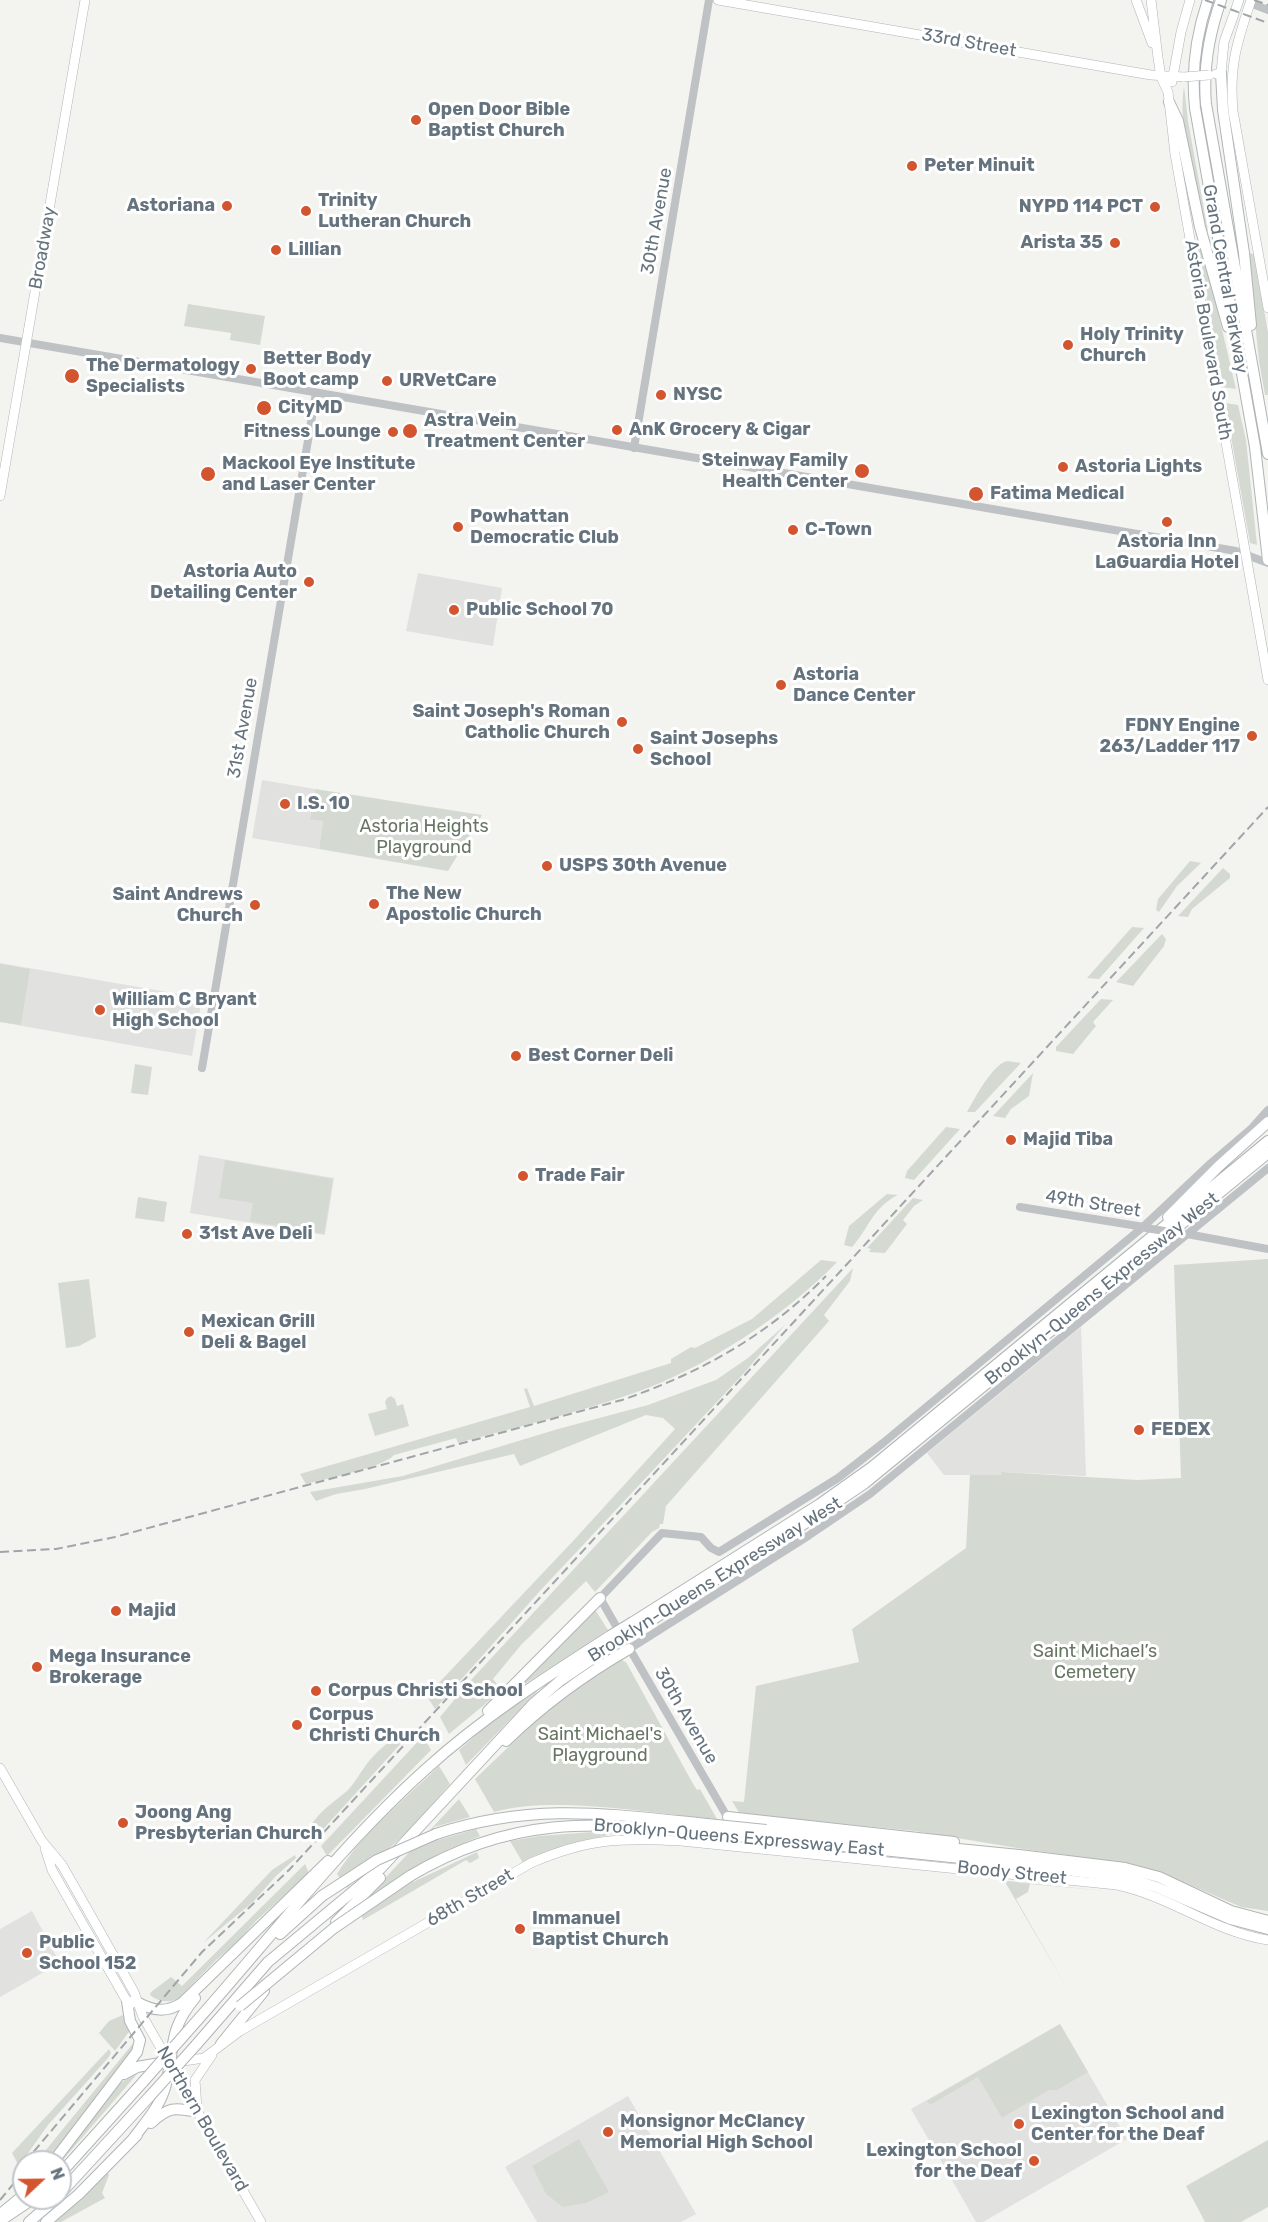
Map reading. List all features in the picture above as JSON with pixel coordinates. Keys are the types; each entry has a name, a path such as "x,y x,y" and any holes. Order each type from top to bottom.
{"highway":[{"name":"Grand Central Parkway","path":"1208,0 1194,54 1193,94 1198,134 1259,476 1268,562"},
{"name":"Grand Central Parkway","path":"1221,0 1208,47 1205,93 1268,454"},
{"path":"1221,73 1223,110 1244,253 1255,388"},
{"path":"1168,97 1178,121 1200,227 1243,379"},
{"path":"1027,1340 1144,1239 1268,1122"},
{"name":"Brooklyn-Queens Expressway West","path":"245,1967 313,1881 455,1743 524,1692 634,1626 850,1483 1268,1141"},
{"name":"Brooklyn-Queens Expressway West","path":"634,1626 807,1522 866,1483 1268,1153"},
{"path":"455,1743 600,1599"},
{"name":"Brooklyn-Queens Expressway West","path":"196,2045 268,1962 360,1887 415,1832 542,1695 612,1640"},
{"path":"473,1767 564,1691 594,1669 629,1649"},
{"name":"Brooklyn-Queens Expressway East","path":"245,1967 322,1896 377,1860 436,1834 473,1823 547,1812 583,1812 1123,1877 1156,1887 1230,1919 1268,1929"},
{"path":"728,1817 922,1837 976,1845 1019,1855"},
{"name":"Brooklyn-Queens Expressway East","path":"196,2045 316,1942 410,1876 449,1855 506,1834 540,1828 603,1825 706,1828"},
{"path":"221,2044 258,1996 356,1904 391,1866 415,1832"},
{"name":"Brooklyn-Queens Expressway East","path":"765,1834 1019,1855 1125,1868 1159,1878 1232,1911 1268,1921"},
{"path":"62,2150 135,2056 140,2044 139,2036 130,2021 132,2001 155,2010 177,2006 313,1881"},
{"path":"1195,1894 1241,1909 1268,1914"},
{"path":"133,2139 159,2103 166,2084 173,2035 180,2020 220,1967"},
{"path":"72,2161 245,1967"},
{"path":"72,2181 196,2045"},
{"path":"121,2075 137,2067 169,2062"},
{"path":"46,2222 79,2194 158,2116 177,2108 197,2112"},
{"path":"29,2222 43,2210"},
{"path":"0,2221 6,2212"}],"main road":[{"name":"Broadway","path":"0,496 85,0"},
{"name":"33rd Street","path":"718,0 1161,77 1221,73"},
{"path":"1136,0 1158,58"},
{"name":"Astoria Boulevard South","path":"1151,0 1161,77 1168,97 1175,154 1248,555 1268,680"},
{"path":"1168,97 1179,77 1181,32 1190,0"},
{"path":"1221,73 1224,42 1245,1"},
{"path":"1245,1 1231,82 1233,111 1268,308"},
{"name":"Northern Boulevard","path":"0,1768 42,1841 52,1870 169,2062 261,2222"},
{"name":"68th Street","path":"169,2062 200,2059 240,2031 514,1873 552,1854 587,1844 625,1839 681,1841 746,1848"},
{"name":"Boody Street","path":"746,1848 1117,1885 1151,1894 1249,1937 1268,1940"},
{"path":"197,2112 196,2077 221,2044"}],"street":[{"name":"30th Avenue","path":"634,448 710,0"},
{"path":"1245,1 1268,10"},
{"path":"0,338 1248,555 1268,562"},
{"name":"31st Avenue","path":"202,1068 316,393"},
{"name":"Brooklyn-Queens Expressway West","path":"600,1599 662,1533 701,1537 711,1548 721,1552 854,1466 1145,1227 1252,1128 1268,1110"},
{"name":"Brooklyn-Queens Expressway West","path":"629,1649 870,1494 1268,1168"},
{"name":"49th Street","path":"1020,1207 1268,1249"},
{"name":"30th Avenue","path":"600,1599 746,1848"}],"shaded area":[{"name":"Public School 70","path":"418,573 502,588 493,646 406,631"},
{"name":"I.S. 10","path":"262,780 315,789 310,818 323,821 319,849 252,838"},
{"name":"William C Bryant High School","path":"0,963 202,998 192,1056 0,1022"},
{"path":"199,1155 334,1178 325,1235 190,1213"},
{"path":"1081,1327 1086,1476 1002,1472 1002,1475 944,1475 927,1453"},
{"name":"Public School 152","path":"32,1911 60,1963 0,1997 0,1929"},
{"name":"Lexington School and Center for the Deaf","path":"1060,2024 1127,2139 983,2222 976,2222 911,2109"},
{"name":"Monsignor McClancy Memorial High School","path":"628,2096 696,2214 681,2222 537,2222 505,2167"}],"green space":[{"path":"1184,86 1208,231 1206,231 1185,140"},
{"path":"1197,244 1202,244 1236,389 1222,387"},
{"path":"1248,253 1254,254 1268,332 1268,395 1265,395 1259,361"},
{"path":"188,304 265,316 260,345 230,340 231,333 184,326"},
{"path":"1225,403 1238,405 1246,440 1257,545 1250,543"},
{"name":"Astoria Heights Playground","path":"315,789 482,815 448,871 319,849 323,821 310,819"},
{"path":"1190,861 1201,863 1177,886 1159,912 1156,910 1158,899"},
{"path":"1223,868 1230,874 1230,878 1192,909 1188,917 1178,916"},
{"path":"1132,927 1144,928 1099,979 1087,978"},
{"path":"1162,934 1166,939 1164,946 1133,986 1116,982"},
{"path":"0,964 30,969 21,1025 0,1022"},
{"path":"1101,999 1113,1000 1093,1022 1096,1026 1073,1054 1056,1051 1056,1047"},
{"path":"1007,1061 1021,1063 975,1112 967,1112 990,1075"},
{"path":"135,1064 152,1067 148,1095 131,1093"},
{"path":"1033,1073 1029,1096 1011,1109 1005,1118 993,1116"},
{"path":"946,1127 960,1129 914,1180 905,1178 907,1171"},
{"path":"225,1160 333,1179 324,1234 250,1221 253,1203 219,1198"},
{"path":"887,1194 898,1195 877,1212 852,1247 844,1245 849,1226"},
{"path":"138,1197 167,1202 164,1222 135,1218"},
{"path":"913,1198 923,1200 914,1206 903,1220 907,1224 885,1253 869,1252 871,1249 867,1248"},
{"name":"Saint Michael’s Cemetery","path":"1268,1259 1268,1911 1241,1907 1174,1878 1130,1864 915,1831 740,1814 732,1801 744,1802 756,1686 859,1662 852,1629 966,1548 970,1475 1001,1475 1002,1472 1138,1480 1181,1478 1174,1265"},
{"path":"821,1260 837,1262 794,1301 743,1338 716,1355 661,1383 547,1420 458,1443 456,1438 394,1455 366,1469 339,1476 306,1484 300,1474 530,1407 524,1389 527,1388 534,1406 671,1363 671,1359 691,1347 695,1348 752,1319"},
{"path":"853,1268 850,1281 824,1315 829,1321 666,1506 663,1524 652,1532 595,1592 586,1581 521,1645 493,1679 502,1690 449,1734 440,1717 471,1680"},
{"path":"89,1279 96,1337 79,1346 66,1348 58,1283"},
{"path":"785,1325 745,1372 539,1592 435,1709 423,1690 433,1689 675,1429 663,1418 646,1415 520,1466 514,1454 336,1494 316,1501 310,1492 403,1476 558,1429 648,1405 716,1380 748,1358"},
{"path":"391,1396 395,1399 397,1406 403,1404 409,1426 375,1436 368,1414 387,1409 385,1402"},
{"path":"594,1608 608,1630 508,1695"},
{"name":"Saint Michael's Playground","path":"622,1657 692,1782 697,1790 700,1789 717,1819 574,1805 519,1807 494,1812 475,1779 556,1701"},
{"path":"536,1690 537,1692 466,1765 459,1750 491,1722"},
{"path":"415,1728 316,1837 310,1827 318,1816 347,1791 368,1762 380,1750 394,1738"},
{"path":"423,1736 431,1750 327,1856 321,1846"},
{"path":"439,1766 450,1784 410,1829 347,1888 337,1874 347,1859 384,1817"},
{"path":"459,1799 470,1817 434,1827 438,1840 476,1829 480,1836 442,1852 407,1872 413,1882 477,1852 479,1858 470,1863 466,1860 363,1920 359,1906"},
{"path":"620,1832 563,1846 523,1863 510,1841 539,1836"},
{"path":"295,1855 296,1858 253,1902 203,1943 272,1870"},
{"path":"305,1864 309,1873 257,1920 178,1999 164,2001 150,1995 171,1977 182,1986"},
{"path":"1008,1881 1106,1891 1030,1884 1028,1892 1016,1899 1067,1988 1005,1882"},
{"path":"123,2015 131,2029 115,2051 99,2033 109,2021"},
{"path":"1060,2024 1088,2072 1057,2090 1049,2090 1002,2118 978,2077 930,2105 927,2101"},
{"path":"135,2041 137,2047 57,2150 46,2150"},
{"path":"109,2049 111,2053 108,2058 48,2125 30,2150 15,2150"},
{"path":"133,2073 138,2073 71,2150 68,2150 120,2084"},
{"path":"579,2139 609,2192 586,2203 563,2207 546,2194 532,2166"},
{"path":"1268,2140 1268,2207 1241,2222 1205,2222 1186,2186"},
{"path":"107,2171 109,2175 102,2193 105,2198 61,2222 53,2222 66,2210 72,2210 72,2204"}],"railway":[{"path":"1205,0 1268,23"},
{"path":"1254,0 1268,5"},
{"path":"35,2150 202,1952 289,1870 1268,807"},
{"path":"0,1552 56,1549 115,1537 622,1400 678,1378 731,1350 780,1317 826,1276"},
{"path":"0,2200 12,2186"}],"place":[{"name":"Open Door Bible Baptist Church","path":"416,120"},
{"name":"Peter Minuit","path":"912,166"},
{"name":"Astoriana","path":"227,206"},
{"name":"NYPD 114 PCT","path":"1155,207"},
{"name":"Trinity Lutheran Church","path":"306,211"},
{"name":"Arista 35","path":"1115,243"},
{"name":"Lillian","path":"276,250"},
{"name":"Holy Trinity Church","path":"1068,345"},
{"name":"Better Body Boot camp","path":"251,369"},
{"name":"The Dermatology Specialists","path":"72,376"},
{"name":"URVetCare","path":"387,381"},
{"name":"NYSC","path":"661,395"},
{"name":"CityMD","path":"264,408"},
{"name":"AnK Grocery & Cigar","path":"617,430"},
{"name":"Astra Vein Treatment Center","path":"410,431"},
{"name":"Fitness Lounge","path":"393,432"},
{"name":"Astoria Lights","path":"1063,467"},
{"name":"Steinway Family Health Center","path":"862,471"},
{"name":"Mackool Eye Institute and Laser Center","path":"208,474"},
{"name":"Fatima Medical","path":"976,494"},
{"name":"Astoria Inn LaGuardia Hotel","path":"1167,522"},
{"name":"Powhattan Democratic Club","path":"458,527"},
{"name":"C-Town","path":"793,530"},
{"name":"Astoria Auto Detailing Center","path":"309,582"},
{"name":"Public School 70","path":"454,610"},
{"name":"Astoria Dance Center","path":"781,685"},
{"name":"Saint Joseph's Roman Catholic Church","path":"622,722"},
{"name":"FDNY Engine 263/Ladder 117","path":"1252,736"},
{"name":"Saint Josephs School","path":"638,749"},
{"name":"I.S. 10","path":"285,804"},
{"name":"USPS 30th Avenue","path":"547,866"},
{"name":"The New Apostolic Church","path":"374,904"},
{"name":"Saint Andrews Church","path":"255,905"},
{"name":"William C Bryant High School","path":"100,1010"},
{"name":"Best Corner Deli","path":"516,1056"},
{"name":"Majid Tiba","path":"1011,1140"},
{"name":"Trade Fair","path":"523,1176"},
{"name":"31st Ave Deli","path":"187,1234"},
{"name":"Mexican Grill Deli & Bagel","path":"189,1332"},
{"name":"FEDEX","path":"1139,1430"},
{"name":"Majid","path":"116,1611"},
{"name":"Mega Insurance Brokerage","path":"37,1667"},
{"name":"Corpus Christi School","path":"316,1691"},
{"name":"Corpus Christi Church","path":"297,1725"},
{"name":"Joong Ang Presbyterian Church","path":"123,1823"},
{"name":"Immanuel Baptist Church","path":"520,1929"},
{"name":"Public School 152","path":"27,1953"},
{"name":"Lexington School and Center for the Deaf","path":"1019,2124"},
{"name":"Monsignor McClancy Memorial High School","path":"608,2132"},
{"name":"Lexington School for the Deaf","path":"1034,2161"}]}
